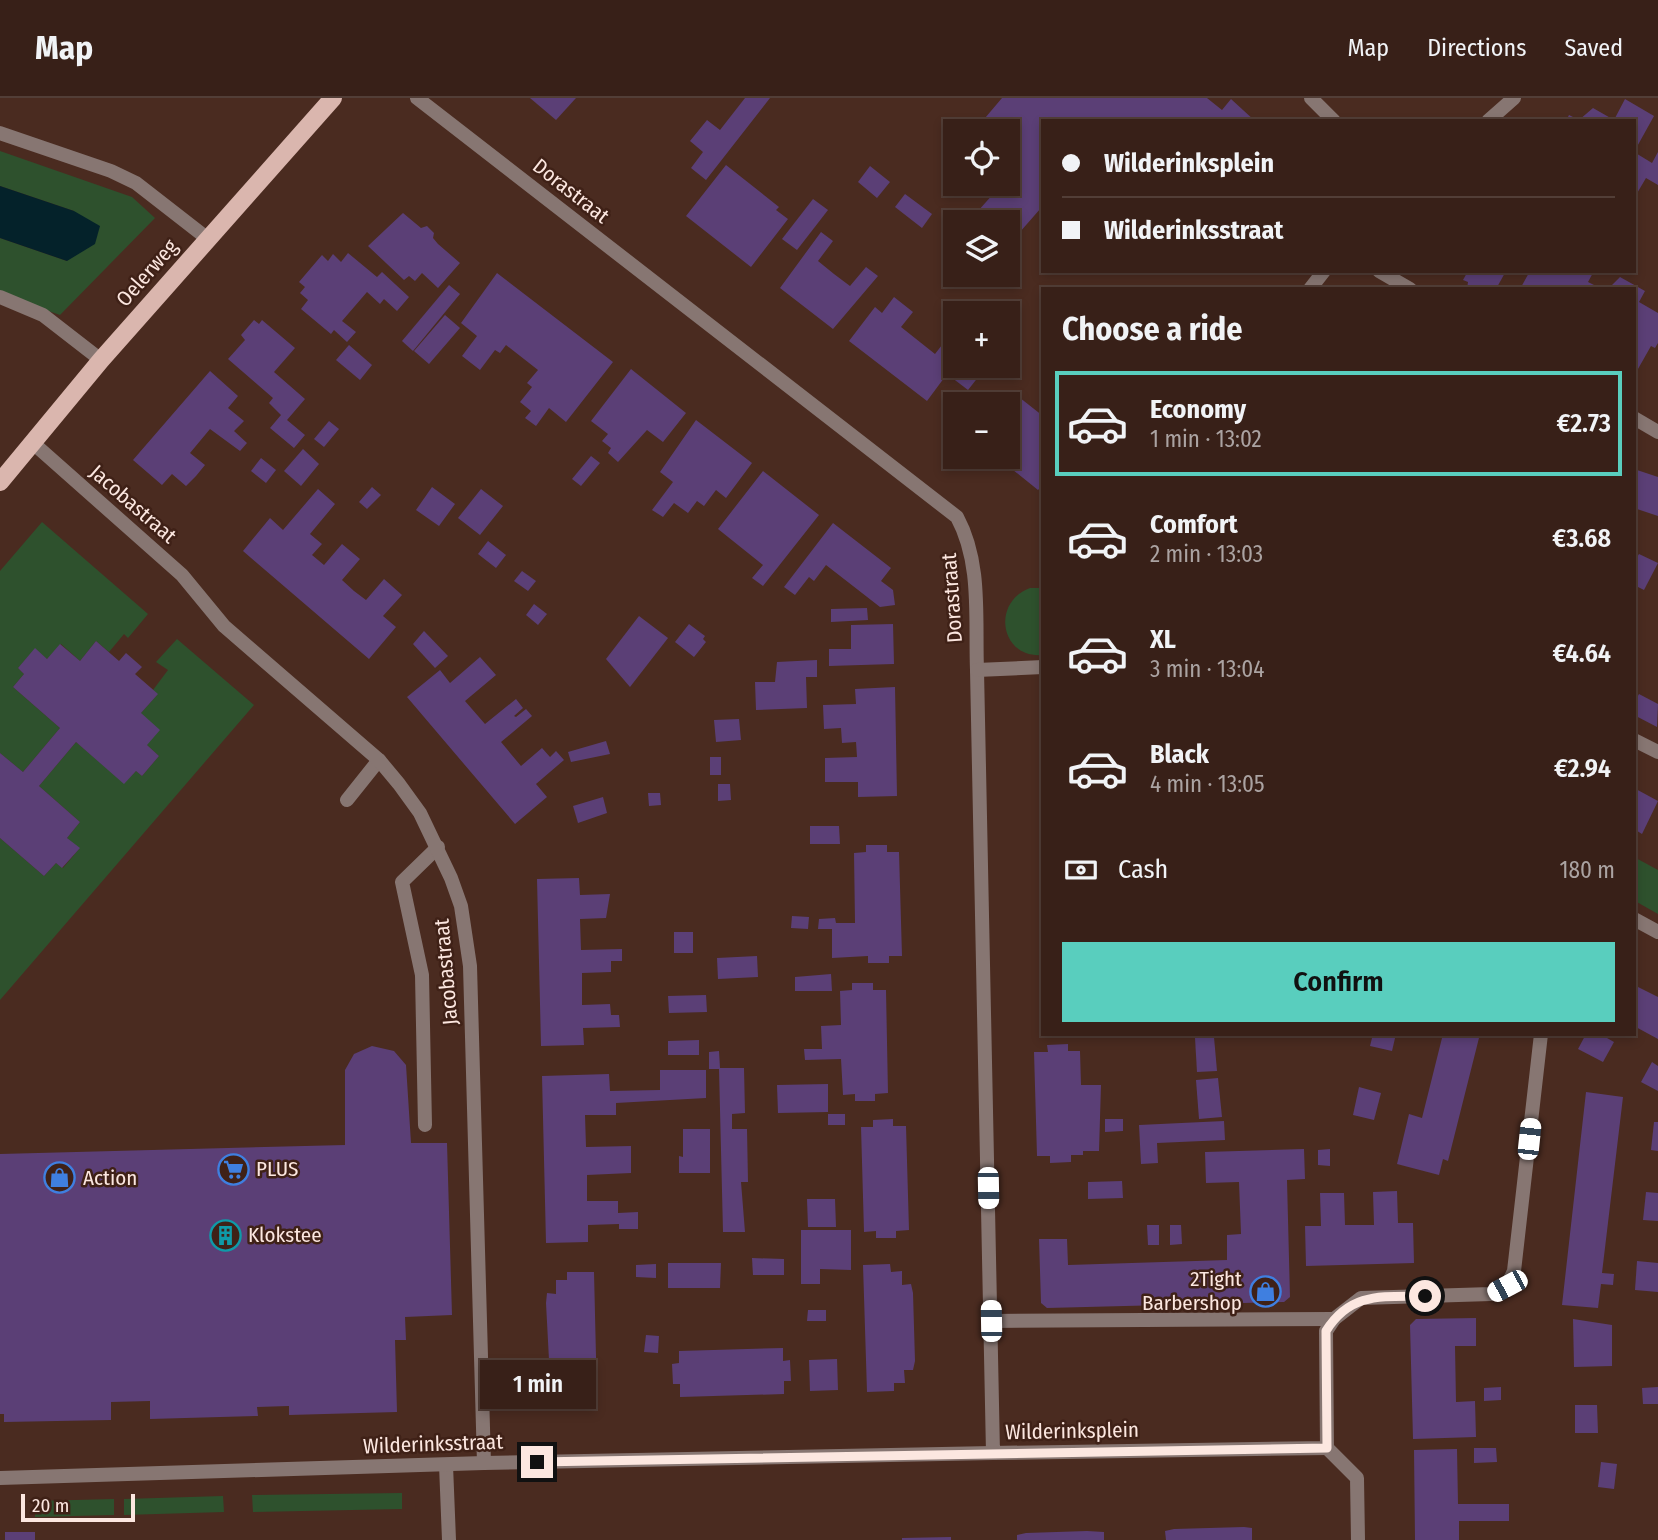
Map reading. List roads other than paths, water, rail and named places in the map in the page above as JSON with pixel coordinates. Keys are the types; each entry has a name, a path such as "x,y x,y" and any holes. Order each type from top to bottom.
{"main road":[{"name":"Oelerweg","path":"0,482 101,360 333,98"}],"street":[{"name":"Dorastraat","path":"418,98 957,517 968,537 973,556 991,1321"},
{"path":"1311,98 1332,119"},
{"path":"1490,119 1514,98"},
{"path":"0,133 111,171 135,183 208,239"},
{"path":"1312,287 1322,273"},
{"path":"1383,273 1407,287"},
{"path":"0,297 44,315 101,360"},
{"path":"1636,419 1658,432"},
{"name":"Jacobastraat","path":"33,443 182,575 224,626 379,761 420,813 438,847 461,906 470,966 484,1463"},
{"path":"976,670 1041,667"},
{"path":"1636,741 1658,752"},
{"path":"346,800 379,761"},
{"path":"425,1125 422,975 402,882 438,847"},
{"path":"1636,920 1658,932"},
{"path":"1358,1540 1357,1478 1327,1448 1326,1331 1334,1319 1361,1298 1491,1294 1507,1286 1514,1271 1541,1036"},
{"path":"991,1321 1334,1319"},
{"name":"Wilderinksplein","path":"991,1321 993,1454 1327,1448"},
{"name":"Wilderinksstraat","path":"0,1478 484,1463 993,1454"},
{"path":"446,1465 449,1540"}],"water":[{"path":"0,186 74,211 100,226 95,244 67,261 0,238"}],"place":[{"name":"PLUS","path":"233,1169"},
{"name":"Action","path":"60,1178"},
{"name":"Klokstee","path":"225,1235"},
{"name":"2Tight Barbershop","path":"1265,1291"}]}
